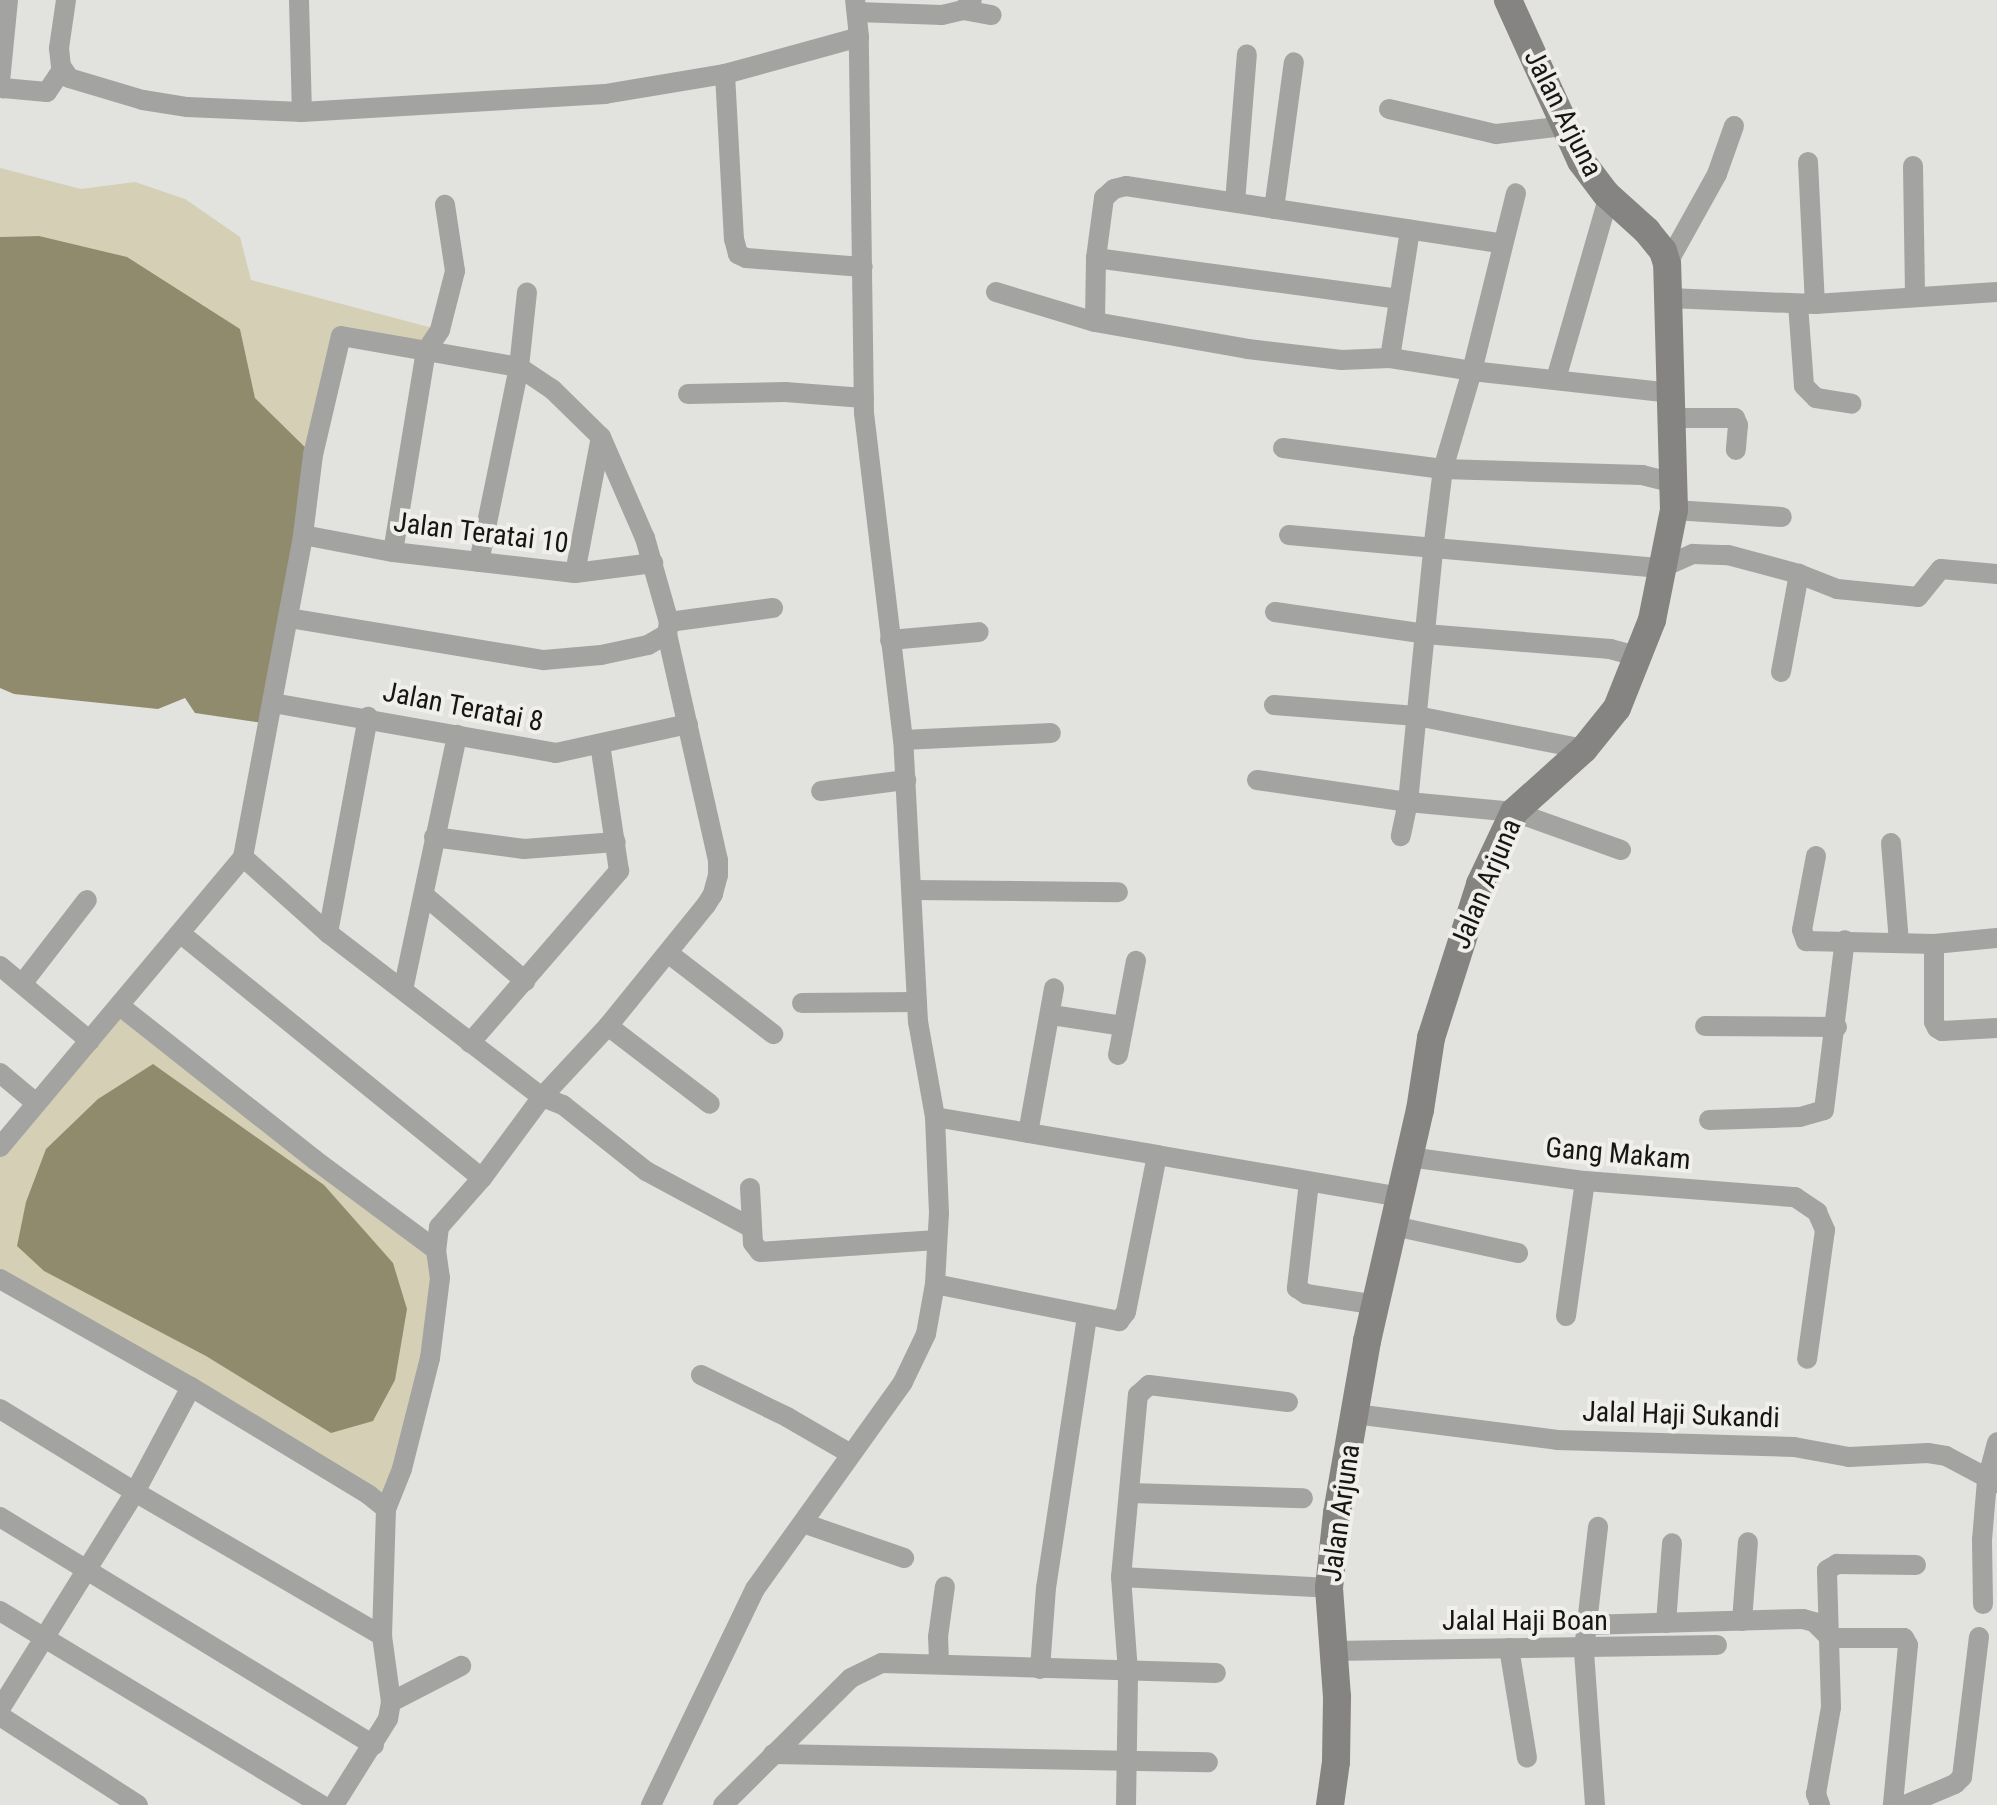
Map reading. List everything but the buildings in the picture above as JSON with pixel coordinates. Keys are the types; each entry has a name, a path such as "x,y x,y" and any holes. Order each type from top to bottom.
{"street":[{"path":"8,0 0,81 3,88 46,92 62,70"},
{"path":"66,0 59,48 62,70 69,78 143,100 187,107 302,112 605,94 725,74 859,37"},
{"path":"299,0 302,112"},
{"name":"Jalan Arjuna","path":"1330,1805 1336,1762 1329,1588 1337,1513 1374,1310 1401,1197 1431,1038 1461,935 1497,844 1514,812 1584,749 1617,708 1640,657 1652,620 1674,497 1669,298 1663,251 1647,231 1606,194 1581,161 1508,0"},
{"path":"651,1805 755,1589 849,1453 903,1382 926,1334 935,1284 937,1240 935,1117 917,1002 903,740 864,398 856,6 942,15 967,5 992,15"},
{"path":"1235,202 1247,54"},
{"path":"1274,209 1294,62"},
{"path":"725,74 734,239 738,254 746,258 863,267"},
{"path":"1389,109 1496,134 1564,126"},
{"path":"1667,264 1717,174 1734,126"},
{"path":"1808,162 1804,386 1816,398 1852,404"},
{"path":"1913,166 1915,295"},
{"path":"1095,322 1096,258 1104,198 1114,189 1126,186 1503,244"},
{"path":"1401,836 1408,802 1443,469 1472,371 1516,193"},
{"path":"1556,379 1606,206 1606,194"},
{"path":"393,552 426,351 440,330 456,265 445,205"},
{"path":"1390,358 1410,230"},
{"path":"1096,258 1399,299"},
{"path":"479,562 519,367 527,292"},
{"path":"996,292 1095,322 1248,349 1341,360 1390,358 1472,371 1556,379 1735,418 1738,425 1736,450"},
{"path":"1669,298 1806,304 1997,292"},
{"path":"0,1147 243,857 289,618 313,455 341,336 519,367 552,389 601,437 635,512 653,563 718,860 718,875 713,894 668,953 608,1026 542,1097 482,1178 439,1227 436,1250 440,1278 430,1358 402,1469 386,1509 382,1636 391,1702 388,1719 334,1805"},
{"path":"688,394 785,392 864,398"},
{"path":"575,573 601,437"},
{"path":"1283,448 1443,469 1642,475 1674,497 1782,517"},
{"name":"Jalan Teratai 10","path":"303,535 393,552 575,573 653,563"},
{"path":"1289,535 1661,568 1693,554 1728,555 1799,574 1837,589 1918,597 1941,569 1997,574"},
{"path":"1781,672 1799,574"},
{"path":"289,618 544,660 601,655 648,645 668,628 773,608"},
{"path":"1275,612 1425,634 1610,649 1640,657"},
{"path":"890,640 979,632"},
{"name":"Jalan Teratai 8","path":"273,703 368,717 556,753 688,724"},
{"path":"1274,705 1417,716 1584,749"},
{"path":"328,933 368,717"},
{"path":"903,740 1051,733"},
{"path":"403,990 457,735"},
{"path":"470,1043 619,871 600,744"},
{"path":"821,791 906,780"},
{"path":"1257,780 1408,802 1514,812 1621,850"},
{"path":"434,837 524,849 616,842"},
{"path":"1891,843 1899,943"},
{"path":"1816,856 1803,938 1809,941 1934,944 1997,938"},
{"path":"243,857 328,933 542,1097 563,1105 646,1171 752,1228"},
{"path":"913,890 1118,892"},
{"path":"424,895 525,981"},
{"path":"22,984 87,900"},
{"path":"180,933 482,1178"},
{"path":"1709,1120 1820,1113 1826,1106 1845,940"},
{"path":"1934,944 1937,1028 1942,1031 1997,1028"},
{"path":"668,953 773,1034"},
{"path":"1118,1055 1136,961"},
{"path":"0,966 90,1041"},
{"path":"1028,1133 1052,1015 1054,988"},
{"path":"802,1003 917,1002"},
{"path":"120,1006 436,1250"},
{"path":"1052,1015 1122,1026"},
{"path":"608,1026 710,1104"},
{"path":"1705,1026 1837,1027"},
{"path":"0,1073 36,1103"},
{"path":"935,1117 1401,1197"},
{"path":"935,1284 1087,1316 1119,1321 1125,1318 1157,1155"},
{"name":"Gang Makam","path":"1409,1157 1585,1181 1795,1197 1817,1212 1825,1239 1807,1359"},
{"path":"1566,1316 1585,1181"},
{"path":"1309,1182 1297,1288 1306,1294 1365,1303 1374,1310"},
{"path":"750,1188 754,1247 760,1252 937,1240"},
{"path":"1394,1226 1518,1253"},
{"path":"0,1279 191,1387 369,1495 386,1509"},
{"path":"1040,1669 1046,1588 1087,1316"},
{"path":"701,1375 787,1417 849,1453"},
{"path":"1126,1805 1128,1672 1121,1577 1138,1395 1149,1385 1288,1402"},
{"path":"0,1709 135,1492 191,1387"},
{"path":"0,1409 382,1636"},
{"name":"Jalal Haji Sukandi","path":"1355,1414 1557,1440 1794,1447 1849,1457 1928,1453 1964,1464 1992,1481"},
{"path":"1983,1604 1982,1540 1997,1442"},
{"path":"1130,1493 1303,1498"},
{"path":"0,1517 374,1745"},
{"path":"803,1523 904,1558"},
{"path":"1595,1805 1584,1650 1598,1527"},
{"path":"1742,1621 1748,1542"},
{"path":"1666,1623 1672,1543"},
{"path":"1820,1805 1816,1794 1831,1707 1827,1573 1832,1566 1916,1565"},
{"path":"1121,1577 1329,1588"},
{"path":"939,1663 938,1637 945,1586"},
{"path":"0,1611 322,1805"},
{"path":"1585,1625 1803,1619 1814,1622 1830,1638 1902,1638 1908,1642 1893,1805"},
{"path":"1905,1805 1955,1784 1962,1777 1979,1637"},
{"name":"Jalal Haji Boan","path":"1333,1651 1584,1650 1717,1645"},
{"path":"1509,1648 1527,1758"},
{"path":"723,1805 860,1672 882,1663 1216,1673"},
{"path":"391,1702 461,1666"},
{"path":"0,1716 138,1805"},
{"path":"773,1754 1208,1762"}],"shaded area":[{"path":"0,168 81,189 135,182 185,199 240,237 251,280 440,330 426,351 341,336 313,455 255,398 240,329 39,236 0,237"},
{"path":"39,236 127,257 240,329 255,398 313,455 270,724 195,713 185,698 158,709 14,694 0,688 0,237"},
{"path":"120,1006 436,1250 440,1278 386,1509 0,1279 0,1147"},
{"path":"153,1064 324,1185 393,1263 407,1309 395,1380 373,1421 331,1433 206,1356 44,1271 17,1246 26,1202 46,1149 98,1099"}]}
